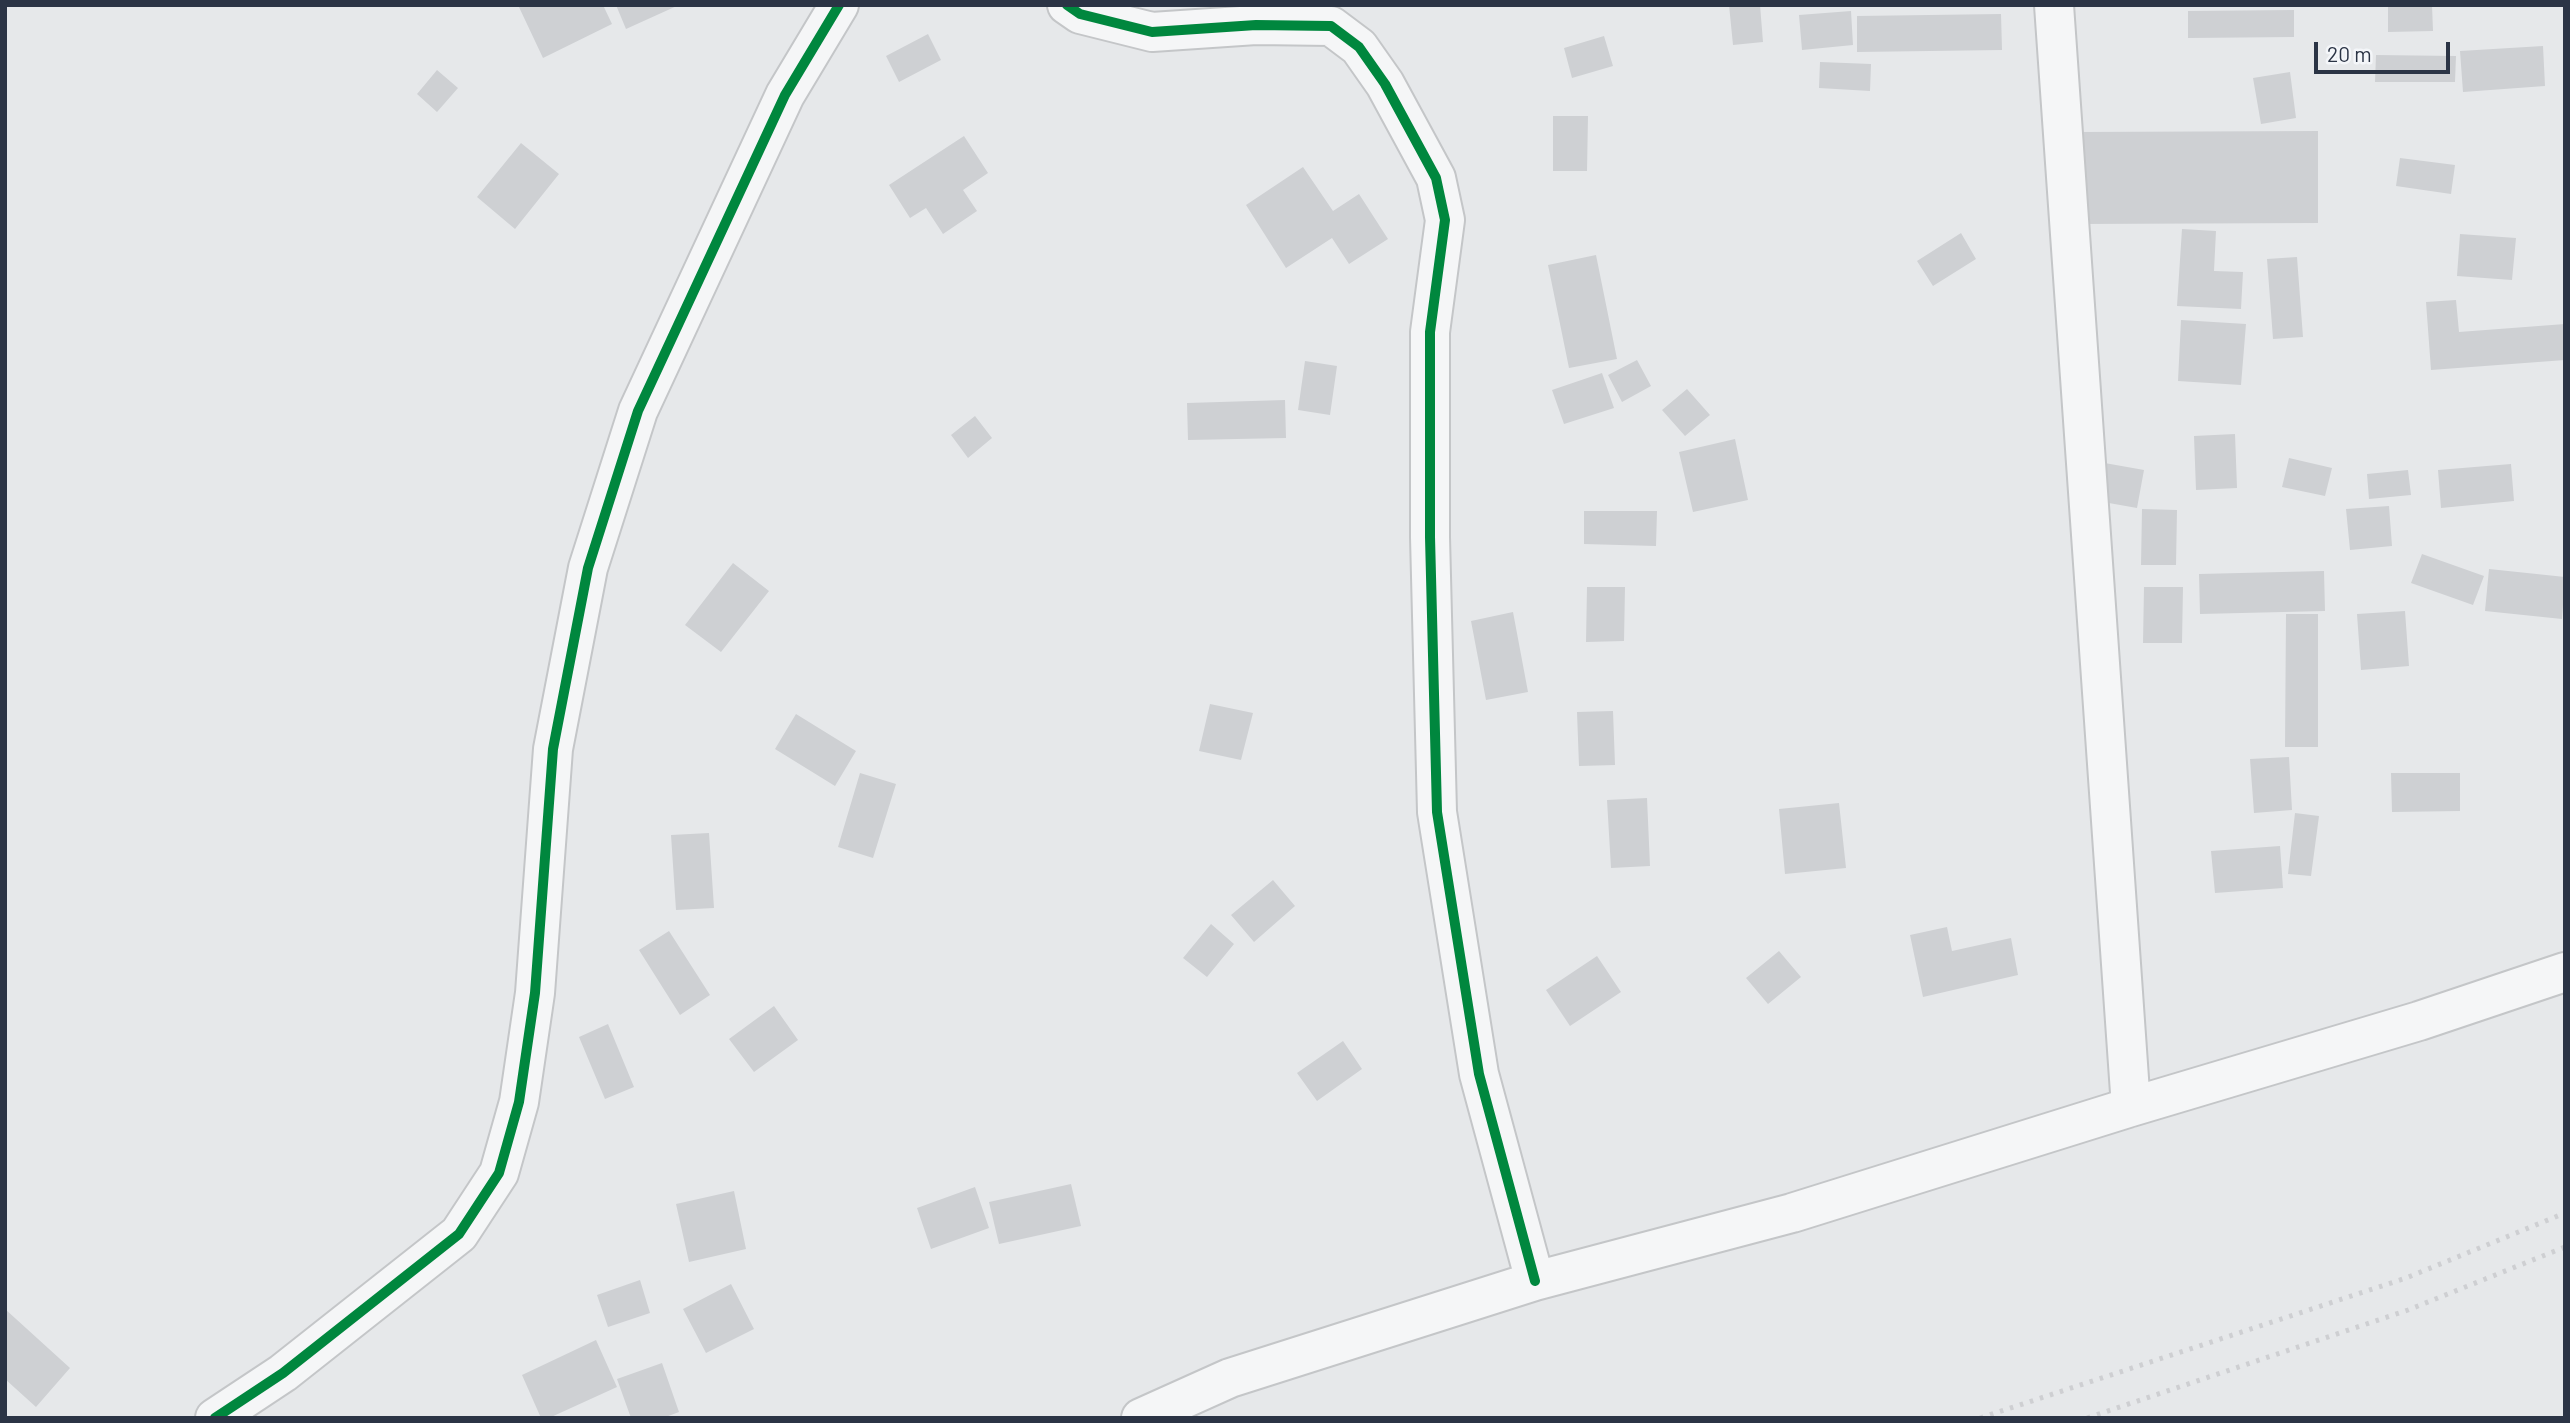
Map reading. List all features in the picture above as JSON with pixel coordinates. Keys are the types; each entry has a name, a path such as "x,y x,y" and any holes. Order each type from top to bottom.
{"street":[{"path":"215,1418 282,1373 459,1234 499,1173 519,1102 535,993 553,749 587,568 639,411 785,95 839,5"},
{"path":"1067,5 1080,14 1152,32 1256,25 1331,26 1359,47 1385,84 1436,178 1445,220 1430,332 1431,551 1437,812 1479,1074 1535,1281"},
{"path":"2054,5 2131,1107"},
{"path":"1141,1418 1230,1378 1535,1281 1792,1213 2419,1021 2565,972"}],"building":[{"path":"518,5 603,5 612,24 543,58"},
{"path":"616,5 679,5 626,29"},
{"path":"1729,5 1760,5 1763,42 1733,45"},
{"path":"2388,5 2432,5 2433,31 2388,32"},
{"path":"2294,10 2294,37 2188,38 2188,11"},
{"path":"1851,11 1853,45 1802,50 1799,15"},
{"path":"2001,14 2002,50 1857,52 1857,16"},
{"path":"928,34 941,60 899,82 886,56"},
{"path":"1604,36 1613,66 1572,78 1564,48"},
{"path":"2543,46 2545,86 2463,92 2460,51"},
{"path":"2376,55 2456,56 2455,82 2375,82"},
{"path":"1820,62 1871,64 1870,91 1819,88"},
{"path":"437,70 458,88 437,112 417,94"},
{"path":"2290,72 2296,118 2261,124 2253,78"},
{"path":"1553,116 1588,116 1587,171 1553,171"},
{"path":"2318,131 2318,223 2079,224 2078,132"},
{"path":"964,136 988,173 963,190 977,211 943,234 926,208 910,218 889,185"},
{"path":"521,143 559,174 515,229 477,197"},
{"path":"2400,158 2455,165 2451,194 2396,186"},
{"path":"1303,167 1333,211 1359,194 1388,239 1349,264 1332,238 1286,268 1246,205"},
{"path":"2182,229 2216,231 2214,271 2243,272 2241,309 2177,306"},
{"path":"1961,233 1976,259 1933,286 1917,261"},
{"path":"2460,234 2516,238 2512,280 2457,276"},
{"path":"1596,255 1617,359 1569,368 1548,265"},
{"path":"2297,257 2303,337 2273,339 2267,259"},
{"path":"2456,300 2459,332 2565,324 2565,360 2431,370 2426,302"},
{"path":"2181,320 2246,324 2241,385 2178,381"},
{"path":"1637,360 1651,386 1622,402 1608,375"},
{"path":"1305,361 1337,366 1330,415 1298,410"},
{"path":"1602,373 1614,408 1564,424 1552,390"},
{"path":"1687,389 1710,415 1685,436 1662,410"},
{"path":"1285,400 1286,438 1188,440 1187,403"},
{"path":"975,416 992,438 968,458 951,435"},
{"path":"2235,434 2237,488 2196,490 2194,436"},
{"path":"1735,439 1748,500 1693,512 1679,452"},
{"path":"2289,458 2332,468 2325,496 2282,487"},
{"path":"2099,462 2144,470 2137,508 2092,500"},
{"path":"2511,464 2514,501 2441,508 2438,470"},
{"path":"2408,470 2411,495 2369,499 2367,474"},
{"path":"2389,506 2392,546 2350,550 2346,509"},
{"path":"2142,509 2177,510 2176,565 2141,565"},
{"path":"1584,511 1657,511 1656,546 1584,544"},
{"path":"2422,554 2484,576 2473,605 2411,583"},
{"path":"733,563 769,591 721,652 685,625"},
{"path":"2489,569 2565,577 2562,619 2485,611"},
{"path":"2324,571 2325,611 2200,614 2199,574"},
{"path":"1587,587 1625,587 1624,641 1586,642"},
{"path":"2144,587 2183,587 2182,643 2143,643"},
{"path":"2405,611 2409,666 2361,670 2357,614"},
{"path":"1513,612 1528,692 1486,700 1471,621"},
{"path":"2286,614 2318,614 2318,747 2285,747"},
{"path":"1210,704 1253,713 1241,760 1199,751"},
{"path":"1613,711 1615,765 1579,766 1577,712"},
{"path":"796,714 856,751 835,786 775,749"},
{"path":"2289,757 2292,810 2254,813 2250,759"},
{"path":"860,773 896,784 873,858 838,847"},
{"path":"2391,773 2460,773 2460,811 2392,812"},
{"path":"1647,798 1650,866 1611,868 1607,800"},
{"path":"1839,803 1846,868 1785,874 1779,809"},
{"path":"2295,813 2319,816 2311,876 2288,874"},
{"path":"709,833 714,908 676,910 671,835"},
{"path":"2280,846 2283,888 2215,893 2211,851"},
{"path":"1273,880 1295,906 1254,942 1231,915"},
{"path":"1211,924 1234,944 1207,977 1183,958"},
{"path":"1947,927 1952,951 2011,938 2018,975 1923,997 1910,935"},
{"path":"669,931 710,995 680,1015 639,950"},
{"path":"1779,951 1801,977 1768,1004 1746,978"},
{"path":"1597,956 1621,992 1570,1026 1546,990"},
{"path":"774,1006 798,1040 754,1072 729,1039"},
{"path":"608,1024 634,1087 605,1099 579,1037"},
{"path":"1343,1041 1362,1069 1317,1101 1297,1073"},
{"path":"1071,1184 1081,1226 999,1244 989,1202"},
{"path":"975,1187 989,1228 931,1249 917,1208"},
{"path":"734,1191 746,1249 689,1262 676,1204"},
{"path":"640,1280 650,1313 608,1327 597,1295"},
{"path":"731,1284 754,1329 706,1353 683,1309"},
{"path":"5,1309 70,1368 36,1407 5,1379"},
{"path":"596,1340 617,1387 549,1418 541,1418 522,1375"},
{"path":"662,1363 679,1412 663,1418 631,1418 617,1379"}],"railway":[{"path":"1980,1418 2406,1278 2565,1213"},
{"path":"2087,1418 2408,1310 2565,1247"}],"cycle path":[{"path":"215,1418 283,1373 459,1234 499,1173 519,1102 535,993 553,749 588,568 638,411 785,95 839,5"},
{"path":"1067,5 1080,14 1152,32 1256,25 1331,26 1359,47 1385,84 1436,178 1445,220 1430,332 1430,537 1437,812 1479,1074 1535,1281"}]}
